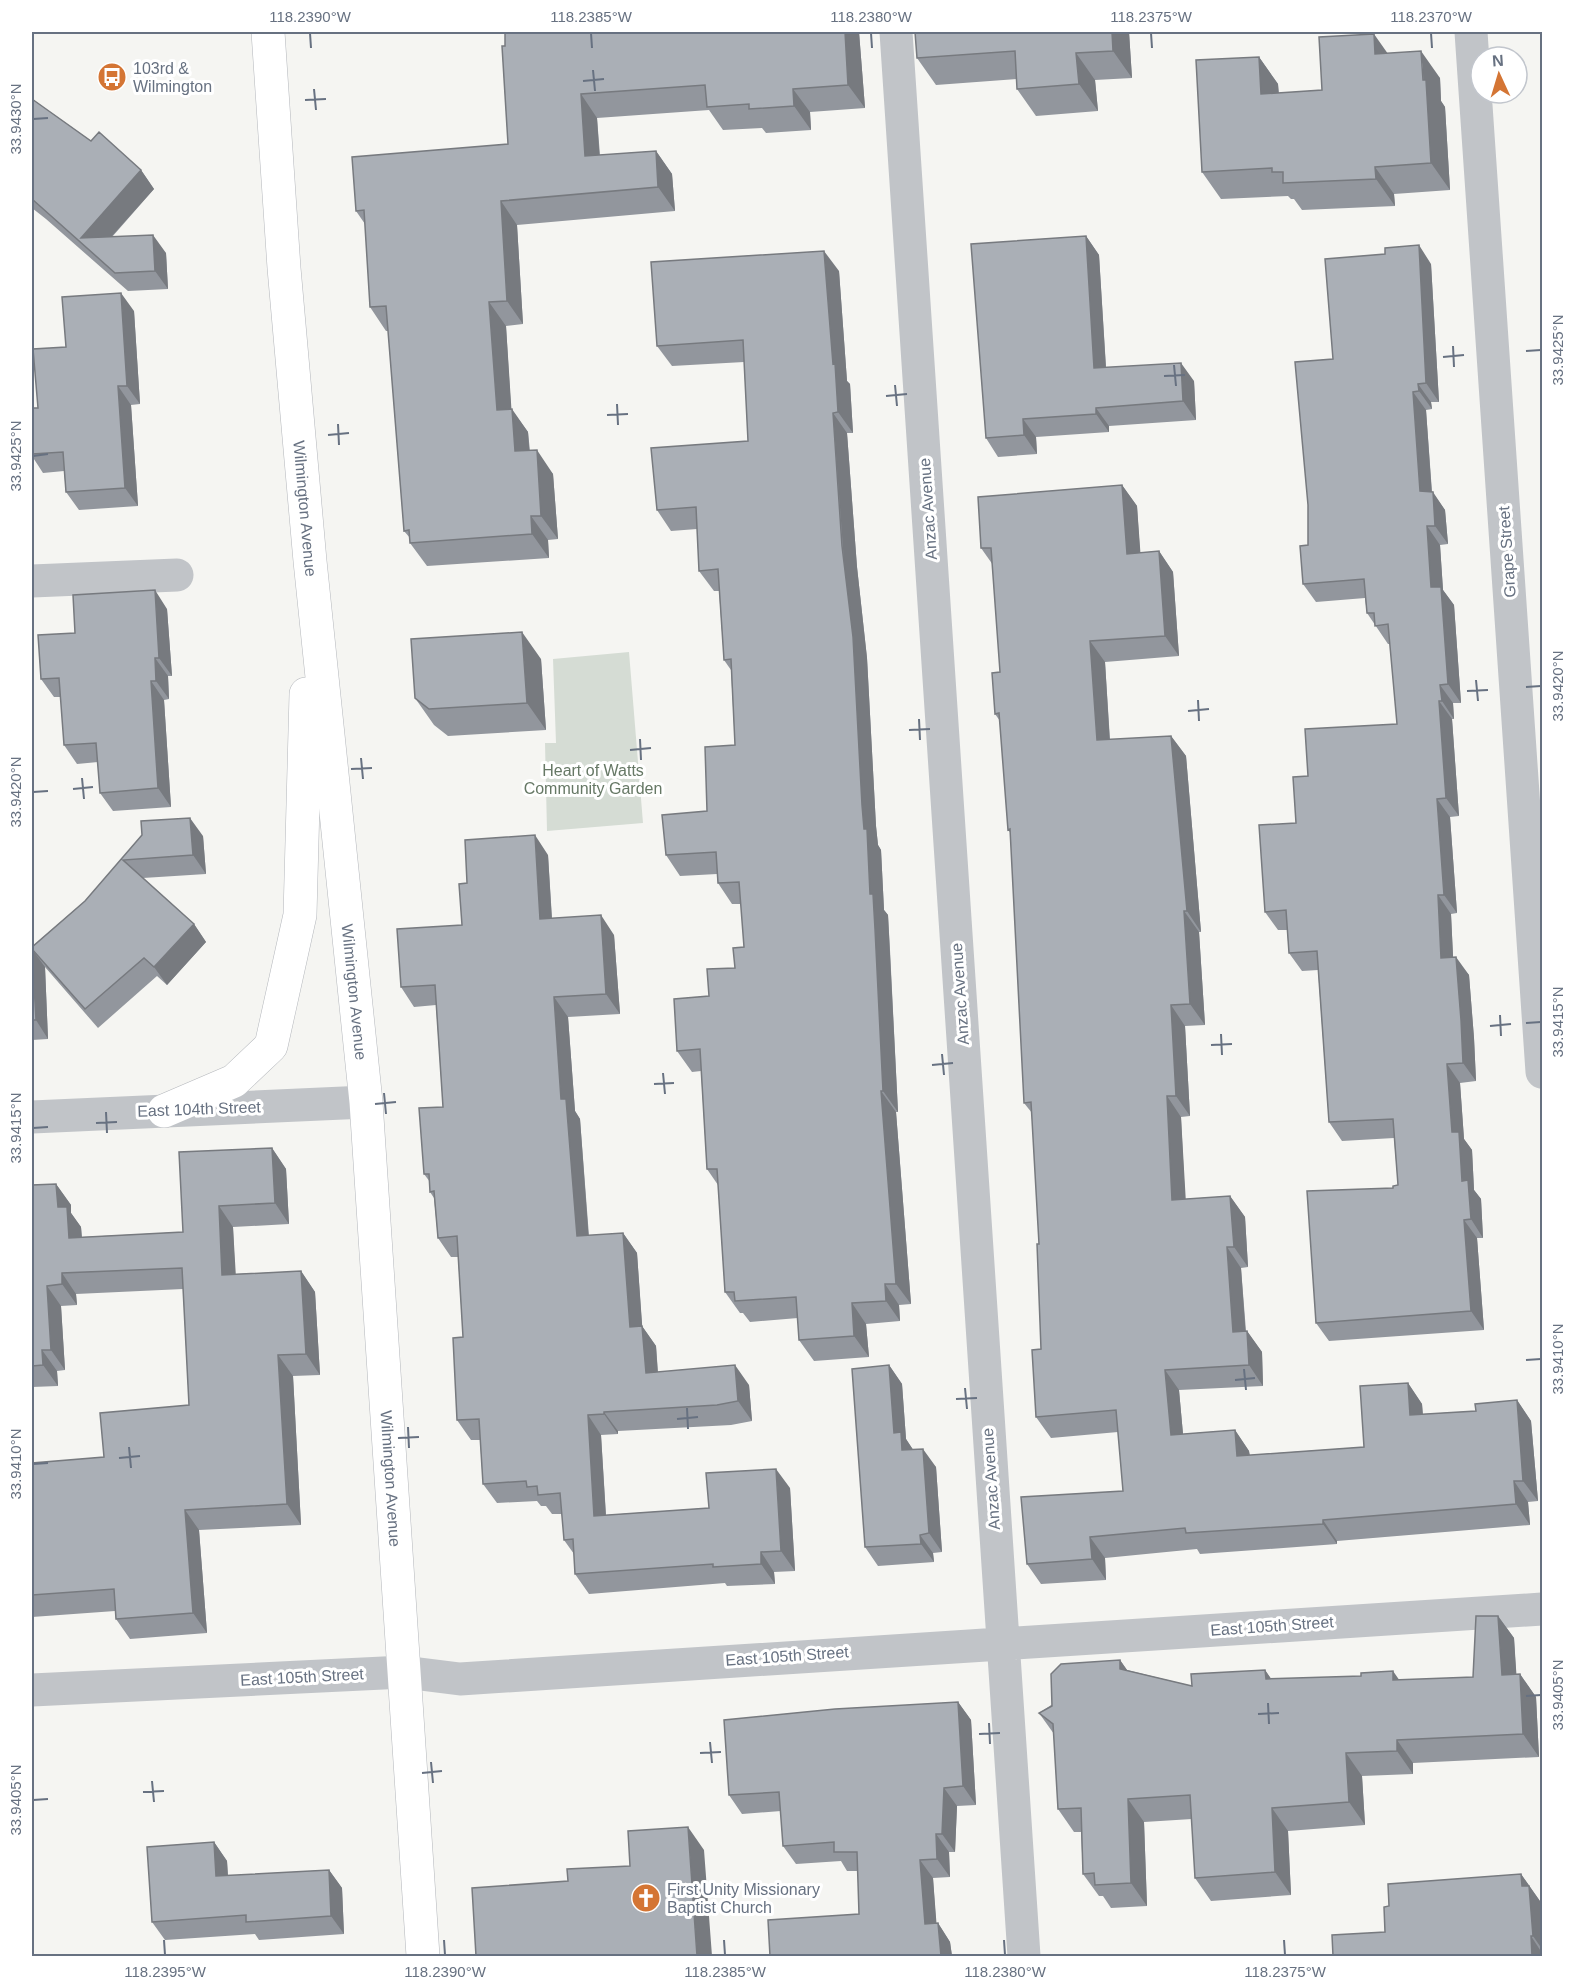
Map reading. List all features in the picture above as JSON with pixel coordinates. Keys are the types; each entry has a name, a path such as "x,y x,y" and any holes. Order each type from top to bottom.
{"main road":[{"name":"Wilmington Avenue","path":"268,32 284,268 310,561 366,1102 423,1956"},
{"path":"164,1111 234,1082 271,1046 300,915 310,561"}],"street":[{"name":"Anzac Avenue","path":"896,32 1024,1956"},
{"name":"Grape Street","path":"1471,32 1542,1072"},
{"path":"32,581 177,574"},
{"name":"East 104th Street","path":"32,1117 366,1102"},
{"name":"East 105th Street","path":"32,1689 404,1672 460,1679 1542,1609"}],"green space":[{"name":"Heart of Watts Community Garden","path":"629,652 643,823 547,831 545,743 556,743 553,659"}],"building":[{"path":"505,32 845,32 848,85 793,89 794,106 749,109 749,104 707,107 705,85 581,94 585,156 656,151 658,187 501,201 507,301 489,302 497,410 512,409 515,451 537,450 541,516 531,516 532,534 410,543 409,530 404,531 386,306 370,307 364,210 356,211 352,157 508,144 502,46 505,46"},
{"path":"915,32 1112,32 1113,51 1076,53 1079,84 1017,89 1015,51 917,58"},
{"path":"1374,34 1375,54 1421,51 1423,80 1426,80 1431,163 1375,167 1376,179 1283,183 1283,172 1272,172 1272,168 1202,172 1196,60 1259,57 1261,94 1322,90 1319,37"},
{"path":"32,99 91,141 99,132 141,170 81,238 153,235 155,271 115,273 32,199"},
{"path":"1086,236 1094,368 1181,363 1183,401 1096,408 1096,414 1023,419 1024,435 986,438 971,244"},
{"path":"1419,245 1426,383 1418,384 1419,391 1413,392 1420,491 1433,492 1435,526 1427,526 1431,587 1441,587 1448,684 1440,685 1442,701 1439,701 1446,798 1437,799 1444,895 1438,895 1441,958 1456,957 1461,1020 1463,1063 1447,1064 1452,1132 1459,1132 1462,1181 1468,1180 1471,1219 1464,1220 1471,1311 1316,1323 1307,1191 1393,1188 1398,1185 1393,1119 1329,1122 1317,951 1289,953 1286,910 1265,912 1259,825 1296,823 1293,777 1308,776 1305,729 1397,724 1388,624 1375,626 1374,613 1367,613 1364,579 1303,584 1300,546 1308,545 1308,505 1295,362 1333,359 1325,259 1385,254 1385,248"},
{"path":"824,251 838,412 833,413 842,546 853,637 864,829 867,829 870,894 873,894 883,1091 881,1091 896,1284 885,1284 886,1301 852,1303 854,1336 799,1340 796,1297 735,1301 734,1292 725,1292 717,1169 707,1169 700,1049 677,1051 674,999 709,996 707,969 735,968 733,948 744,947 739,882 718,883 716,852 666,855 662,815 707,811 705,747 735,745 731,659 724,660 718,569 699,571 696,507 657,510 651,448 748,441 743,340 657,346 651,262"},
{"path":"121,293 127,386 118,386 125,488 66,492 63,452 32,454 32,408 38,408 33,349 66,347 62,297"},
{"path":"1122,485 1127,554 1159,551 1165,636 1090,641 1097,740 1171,736 1187,911 1184,911 1190,1004 1171,1005 1176,1096 1167,1096 1172,1200 1230,1196 1234,1247 1227,1247 1233,1332 1247,1331 1249,1365 1165,1370 1171,1435 1235,1430 1237,1456 1364,1447 1360,1386 1408,1383 1410,1415 1476,1411 1475,1404 1517,1400 1523,1481 1514,1481 1516,1504 1323,1520 1323,1524 1186,1533 1185,1528 1090,1537 1092,1559 1027,1564 1021,1497 1123,1491 1116,1410 1036,1417 1032,1350 1041,1349 1037,1244 1039,1244 1031,1102 1024,1103 1010,829 1008,830 999,713 995,714 992,673 1000,672 991,548 981,548 978,497"},
{"path":"155,590 159,658 155,658 156,681 151,681 158,788 100,793 96,743 64,745 59,678 41,679 38,635 75,633 73,595"},
{"path":"522,632 527,703 429,709 415,698 411,639"},
{"path":"190,818 193,855 123,860 194,924 154,967 144,958 85,1009 32,947 85,901 142,835 141,821"},
{"path":"535,835 540,919 601,915 606,994 554,997 561,1099 566,1099 577,1236 623,1233 630,1327 642,1326 646,1373 735,1365 738,1401 717,1405 588,1415 594,1516 709,1508 706,1473 776,1469 781,1551 761,1552 761,1564 713,1567 713,1564 575,1574 573,1539 564,1540 560,1493 538,1495 537,1486 527,1487 526,1481 483,1484 479,1419 457,1420 453,1338 463,1337 457,1236 438,1238 434,1191 430,1192 429,1174 424,1174 419,1108 443,1107 435,985 401,987 397,929 462,925 459,884 467,883 465,840"},
{"path":"32,949 36,1020 32,1020"},
{"path":"272,1148 275,1203 219,1206 222,1275 301,1271 306,1354 278,1355 287,1504 185,1510 193,1613 116,1619 114,1589 32,1595 32,1463 104,1457 100,1413 189,1405 182,1268 62,1273 62,1284 47,1286 51,1350 42,1350 43,1365 32,1366 32,1185 56,1184 58,1207 67,1207 69,1238 183,1232 179,1152"},
{"path":"889,1365 894,1433 901,1432 902,1450 923,1449 929,1533 920,1535 921,1544 865,1547 852,1369"},
{"path":"1476,1616 1498,1616 1502,1675 1520,1674 1523,1734 1397,1740 1397,1751 1346,1753 1349,1802 1272,1808 1275,1872 1195,1878 1190,1795 1128,1799 1131,1883 1095,1885 1094,1873 1083,1874 1081,1808 1058,1809 1053,1724 1039,1713 1052,1706 1051,1674 1061,1664 1120,1660 1120,1669 1192,1686 1191,1674 1265,1670 1266,1679 1361,1676 1361,1673 1393,1671 1393,1680 1473,1677"},
{"path":"958,1702 963,1786 944,1788 942,1834 936,1834 937,1859 920,1860 925,1924 938,1923 941,1956 770,1956 768,1920 859,1914 857,1852 834,1852 834,1842 783,1846 779,1792 729,1795 724,1720 835,1709"},
{"name":"First Unity Missionary Baptist Church","path":"688,1827 697,1956 476,1956 472,1888 568,1881 567,1869 630,1866 628,1831"},
{"path":"214,1842 216,1876 329,1870 331,1916 246,1922 246,1915 152,1922 147,1847"},
{"path":"1521,1874 1522,1886 1529,1886 1533,1936 1531,1936 1532,1956 1333,1956 1332,1935 1385,1932 1384,1907 1389,1906 1388,1884"}],"place":[{"name":"103rd & Wilmington","path":"112,77"},
{"name":"First Unity Missionary Baptist Church","path":"646,1898"}]}
